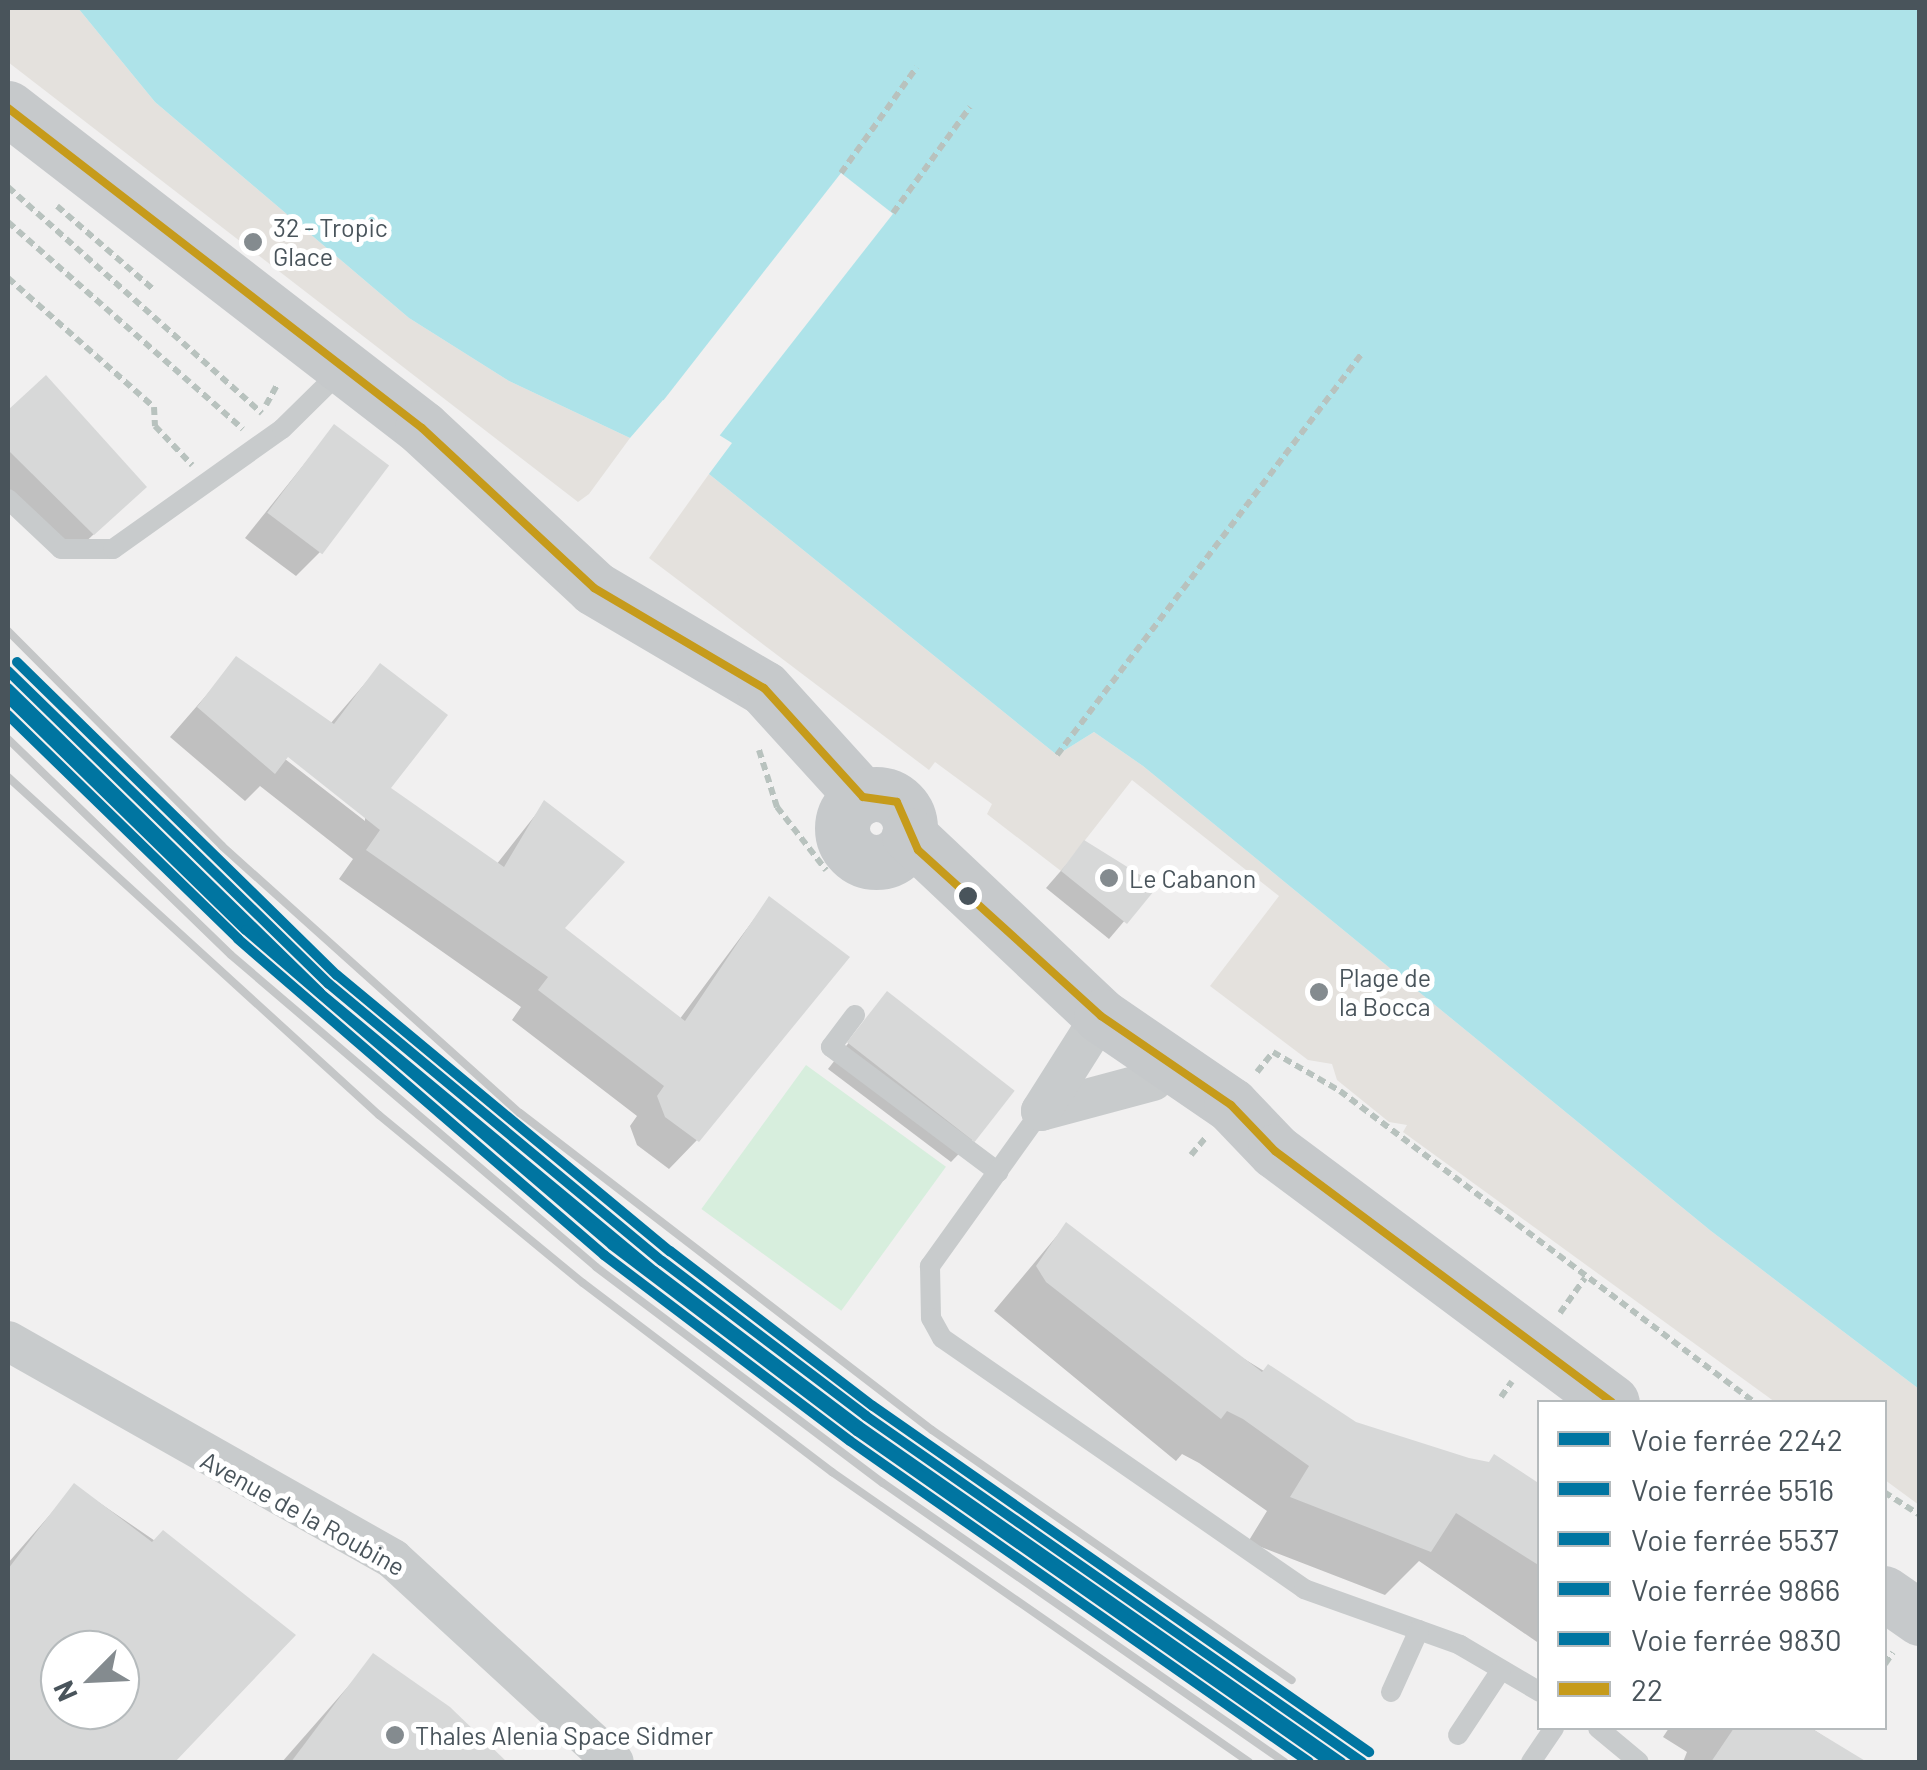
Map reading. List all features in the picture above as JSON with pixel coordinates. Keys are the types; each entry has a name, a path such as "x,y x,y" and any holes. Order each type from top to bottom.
{"main road":[{"path":"8,108 344,368 594,588 713,660 853,807 852,853 874,862 902,845 1154,1080 1576,1400"},
{"path":"1096,1022 1231,1105 1275,1151 1609,1400"},
{"path":"1887,1595 1920,1618"},
{"path":"1887,1623 1920,1645"}],"street":[{"path":"1040,1112 1096,1022"},
{"path":"1040,1112 1154,1080"},
{"name":"Avenue de la Roubine","path":"8,1341 394,1559 614,1762"}],"lane":[{"path":"8,499 61,548 113,549 282,429 344,368"},
{"path":"855,1015 832,1047 998,1172"},
{"path":"1040,1112 930,1266 931,1318 942,1338 1304,1589 1419,1630 1537,1690"},
{"path":"1391,1692 1419,1630"},
{"path":"1458,1735 1502,1670"},
{"path":"1531,1762 1553,1730"},
{"path":"1600,1730 1639,1762"}],"path":[{"path":"840,174 917,67"},
{"path":"893,213 970,107"},
{"path":"8,186 262,412"},
{"path":"45,195 154,290"},
{"path":"8,222 244,430"},
{"path":"8,278 154,408 155,426 193,466 204,452"},
{"path":"1057,755 1363,352"},
{"path":"229,433 244,430 262,412 277,385"},
{"path":"1273,1052 1340,1091 1751,1400"},
{"path":"1887,1494 1920,1516"}],"green space":[{"path":"806,1065 946,1167 841,1311 701,1209"}],"sand":[{"path":"8,8 78,8 155,102 409,318 509,381 630,438 589,494 578,502 8,62"},
{"name":"Plage de la Bocca","path":"709,474 1057,755 1094,732 1143,766 1711,1231 1919,1389 1919,1505 1887,1481 1887,1400 1772,1400 1403,1132 1407,1125 1389,1122 1337,1080 1332,1064 1308,1060 1210,986 1279,896 1132,780 1061,871 987,814 992,804 935,762 929,770 649,558"}],"water":[{"path":"78,8 1919,8 1919,1389 1711,1231 1143,766 1094,732 1057,755 709,474 732,443 663,400 630,438 509,381 409,318 155,102"}],"pier":[{"path":"841,173 893,214 713,445 661,404"}],"building":[{"path":"46,375 147,487 94,535 8,450 8,410"},
{"path":"334,424 389,466 322,554 267,513"},
{"path":"236,656 334,724 380,663 448,715 391,788 504,867 544,800 625,862 565,928 685,1021 769,896 850,957 699,1142 665,1117 657,1096 664,1086 538,990 548,977 366,850 380,830 288,757 275,774 197,707"},
{"name":"Le Cabanon","path":"1084,840 1158,886 1127,924 1061,871"},
{"path":"887,991 1015,1091 975,1142 847,1042"},
{"path":"1066,1222 1262,1372 1268,1364 1356,1422 1469,1458 1489,1462 1494,1454 1537,1482 1537,1564 1456,1513 1431,1552 1290,1497 1309,1466 1243,1419 1227,1411 1221,1419 1046,1282 1036,1266"},
{"path":"74,1483 152,1542 163,1530 296,1635 175,1762 8,1762 8,1569"},
{"name":"Thales Alenia Space Sidmer","path":"373,1653 450,1707 507,1762 291,1762"},
{"path":"1733,1730 1814,1730 1867,1762 1711,1762"}],"railway":[{"path":"8,631 222,846 520,1113 932,1430 1292,1680"},
{"path":"8,739 231,955 596,1267 883,1483 1285,1762"},
{"path":"8,777 379,1115 583,1283 832,1472 1249,1762"}],"rail line":[{"name":"9866","path":"17,662 337,975 670,1251 873,1406 1369,1752"},
{"name":"2242","path":"8,671 329,984 662,1261 866,1416 1362,1762"},
{"name":"5516","path":"8,688 320,993 654,1271 859,1426 1341,1762"},
{"name":"5537","path":"8,698 246,930 612,1245 857,1431 1330,1762"},
{"name":"9830","path":"8,715 238,939 604,1255 850,1441 1309,1762"}],"transit line":[{"name":"22","path":"8,108 422,428 594,588 764,688 863,797 897,802 918,850 1101,1016 1231,1105 1275,1151 1609,1400"}],"place":[{"name":"32 - Tropic Glace","path":"253,242"},
{"name":"Le Cabanon","path":"1109,878"},
{"name":"Plage de la Bocca","path":"1319,992"},
{"name":"Thales Alenia Space Sidmer","path":"395,1735"}]}
